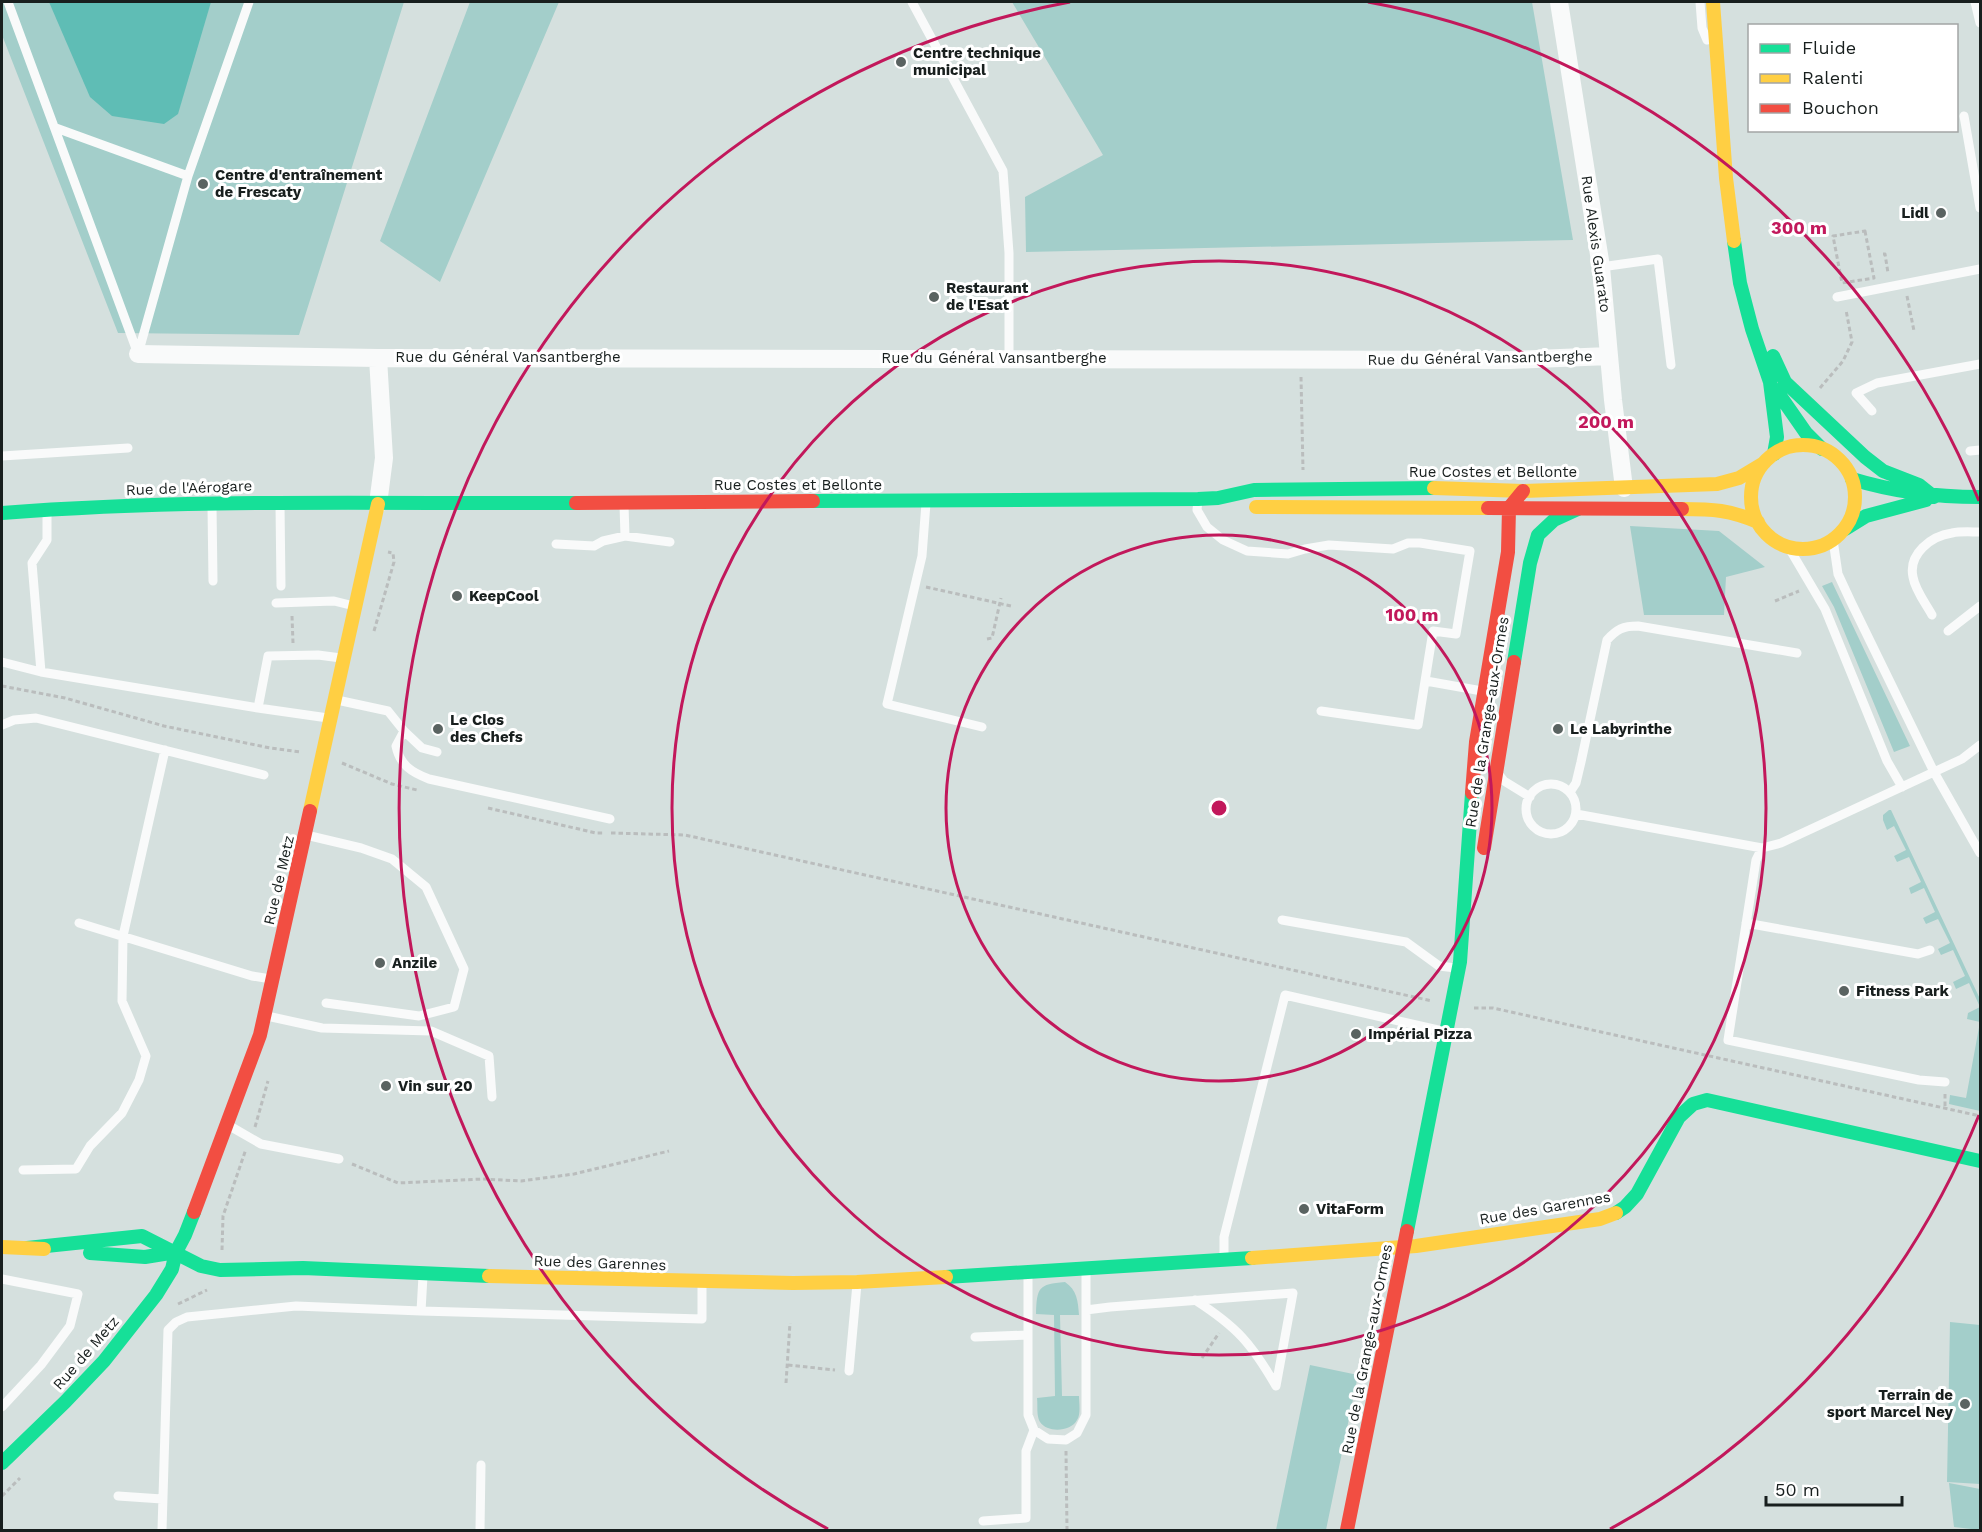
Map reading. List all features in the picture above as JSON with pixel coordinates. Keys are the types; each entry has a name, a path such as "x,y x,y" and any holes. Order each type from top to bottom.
{"main road":[{"path":"1713,2 1726,178 1740,283 1752,329 1770,382 1777,437 1769,459 1756,476 1752,490 1752,506 1758,522 1769,536 1790,548 1817,548 1833,540 1845,529 1866,516 1935,497"},
{"path":"1740,283 1785,382 1883,471 1919,485 1935,497"},
{"path":"1770,382 1806,434 1845,466 1852,479 1855,497 1853,514 1845,529"},
{"path":"1769,459 1786,448 1798,446 1822,449"},
{"name":"Rue Costes et Bellonte","path":"1218,498 1256,507 1516,500 1624,488 1717,484 1739,478 1769,459"},
{"path":"1852,479 1881,489 1935,497 1980,497"},
{"name":"Rue Costes et Bellonte","path":"378,504 1218,498 1254,490 1465,488 1516,500 1579,509 1716,509 1739,514 1758,522"},
{"name":"Rue de la Grange-aux-Ormes","path":"1347,1530 1448,1032 1459,965 1479,876 1496,772 1496,693 1508,552 1516,500"},
{"name":"Rue de l'Aérogare","path":"2,513 279,502 378,504"},
{"name":"Rue de Metz","path":"2,1463 104,1361 164,1283 172,1269 176,1252 185,1235 261,1035 378,504"},
{"name":"Rue de la Grange-aux-Ormes","path":"1459,965 1476,742 1496,693 1538,535 1554,520 1579,509"},
{"name":"Rue des Garennes","path":"27,1248 142,1236 201,1266 220,1270 303,1268 702,1282 857,1282 1377,1250 1589,1220 1619,1213 1631,1203 1637,1194 1679,1117 1693,1104 1707,1100 1980,1161"},
{"name":"Rue des Garennes","path":"2,1247 145,1257 176,1252"},
{"name":"Rue de Metz","path":"154,1269 176,1252"},
{"name":"Rue de Metz","path":"2,1448 55,1395 103,1340"}],"street":[{"name":"Rue Alexis Guarato","path":"1559,2 1601,267 1624,488"},
{"name":"Rue du Général Vansantberghe","path":"138,354 378,358 1009,357 1301,360 1510,360 1609,356"},
{"name":"Rue du Général Vansantberghe","path":"378,358 384,458 378,504"}],"lane":[{"path":"8,2 138,354"},
{"path":"138,354 188,176 249,2"},
{"path":"912,2 1003,171 1009,254 1009,357"},
{"path":"1700,2 1702,28 1718,66"},
{"path":"1975,2 1980,23"},
{"path":"1964,116 1980,208"},
{"path":"56,128 188,176"},
{"path":"1601,267 1658,259 1671,365"},
{"path":"1840,296 1980,269"},
{"path":"1872,411 1856,393 1877,383 1980,364"},
{"path":"2,456 128,448"},
{"path":"1198,498 1197,510 1207,527 1223,540 1247,551 1288,554 1329,545 1393,549 1407,543 1470,551 1456,634 1433,631 1418,725 1321,711"},
{"path":"926,500 922,556 887,704 982,727"},
{"path":"279,502 281,586"},
{"path":"624,502 625,536"},
{"path":"212,504 213,581"},
{"path":"41,672 32,563 47,540 46,510"},
{"path":"1932,615 1913,580 1912,563 1928,542 1941,536 1952,533 1980,532"},
{"path":"556,544 594,546 603,541 625,536 670,542"},
{"path":"1833,540 1838,574 1934,772 1980,853"},
{"path":"1790,548 1825,609 1887,761 1902,787"},
{"path":"276,603 334,601 354,606"},
{"path":"1948,631 1980,606"},
{"path":"1570,792 1576,783 1607,640 1615,630 1624,626 1638,626 1797,653"},
{"path":"258,708 268,656 318,655 343,658"},
{"path":"2,662 41,672 331,719"},
{"path":"1426,681 1496,693"},
{"path":"334,700 388,711 422,748 436,752"},
{"path":"2,725 14,720 36,718 264,775"},
{"path":"404,731 396,746 398,757 405,767 415,774 610,819"},
{"path":"1576,814 1762,848 1781,843 1962,759 1980,745"},
{"path":"23,1170 76,1169 90,1146 122,1113 139,1080 146,1056 122,1001 123,936 165,750"},
{"path":"1475,768 1496,772 1504,781 1530,797"},
{"path":"1548,784 1563,787 1570,792 1576,806 1576,814 1573,822 1567,828 1551,834 1543,832 1530,821 1527,813 1530,797 1534,791 1548,784"},
{"path":"306,835 361,848 392,859 426,887 464,969 454,1007 419,1016 326,1004"},
{"path":"1762,848 1756,860 1728,1040 1919,1080 1945,1082"},
{"path":"1282,920 1406,942 1439,966 1459,965"},
{"path":"79,923 252,976 273,979"},
{"path":"1746,923 1918,954 1930,950"},
{"path":"1224,1260 1224,1237 1285,995 1448,1032"},
{"path":"265,1016 322,1028 430,1031 489,1056 492,1097"},
{"path":"226,1123 261,1144 339,1159"},
{"path":"1028,1272 1028,1415 1034,1430 1048,1439 1066,1440 1077,1433 1086,1415 1086,1269"},
{"path":"422,1311 424,1274"},
{"path":"2,1279 78,1294 70,1326 41,1365 2,1407"},
{"path":"162,1530 168,1330 176,1322 187,1317 296,1306 702,1318 702,1282"},
{"path":"849,1371 857,1282"},
{"path":"1086,1310 1195,1300 1293,1293 1276,1386 1256,1352 1227,1322 1195,1300"},
{"path":"975,1337 1028,1335"},
{"path":"983,1521 1026,1518 1026,1451 1034,1430"},
{"path":"480,1530 481,1465"},
{"path":"118,1496 162,1499"}],"path":[{"path":"1808,405 1824,381 1843,361 1852,342 1840,296 1842,283 1833,236 1865,231 1874,278 1842,283"},
{"path":"1906,291 1914,331"},
{"path":"1301,360 1303,489"},
{"path":"916,585 1011,606"},
{"path":"1775,601 1811,586"},
{"path":"987,639 992,638 1001,598"},
{"path":"292,603 293,643 302,643"},
{"path":"2,686 65,698 176,728 270,748 323,756 392,784 424,792"},
{"path":"478,805 596,833 685,835 1464,1008 1493,1008 1980,1116"},
{"path":"339,1159 398,1183 483,1179 520,1181 574,1174 669,1151"},
{"path":"1202,1358 1227,1322"},
{"path":"786,1383 790,1323"},
{"path":"788,1365 849,1371"},
{"path":"1066,1440 1067,1530"}],"shaded area":[{"name":"Centre d'entraînement de Frescaty","path":"2,2 404,2 299,335 118,333 2,35"},
{"path":"470,2 559,2 440,282 380,241"},
{"path":"1012,2 1532,2 1573,240 1026,252 1025,197 1103,155"},
{"path":"1630,526 1719,531 1765,567 1726,577 1724,615 1644,615"},
{"path":"1832,582 1910,746 1894,752 1834,607 1822,586"},
{"path":"1891,810 1980,999 1980,1007 1969,983 1956,989 1953,982 1965,976 1953,950 1941,955 1938,949 1950,943 1938,919 1926,924 1923,918 1935,912 1924,888 1911,894 1909,888 1921,882 1909,857 1897,862 1894,856 1906,850 1894,826 1887,830 1883,815"},
{"path":"1980,1007 1980,1022 1967,1019 1968,1013"},
{"path":"1980,1022 1980,1111 1949,1104 1950,1095 1966,1098"},
{"path":"1065,1282 1074,1292 1079,1315 1060,1315 1062,1396 1079,1396 1079,1412 1074,1424 1059,1430 1043,1426 1039,1419 1037,1398 1055,1396 1054,1315 1036,1314 1036,1305 1038,1293 1044,1286"},
{"name":"Terrain de sport Marcel Ney","path":"1950,1322 1980,1325 1980,1484 1947,1482"},
{"path":"1310,1365 1358,1375 1326,1530 1276,1530"},
{"path":"1949,1483 1980,1489 1980,1530 1954,1527"}],"water":[{"path":"49,2 211,2 178,114 164,124 112,116 90,97"}],"traffic: fast":[{"path":"1734,241 1740,283 1752,329 1770,382 1777,437 1774,454"},
{"path":"1773,356 1785,382 1865,457 1883,471 1919,485 1934,497"},
{"path":"1776,390 1806,433 1822,449"},
{"path":"1852,479 1915,493 1980,497"},
{"path":"813,501 1198,499 1218,498 1254,490 1434,488"},
{"path":"1845,529 1866,516 1926,500"},
{"path":"2,513 145,505 576,503"},
{"path":"1514,662 1530,563 1538,535 1554,520 1578,509"},
{"path":"1407,1231 1460,962 1472,793"},
{"path":"1616,1213 1637,1194 1679,1117 1693,1104 1707,1100 1980,1161"},
{"path":"2,1463 104,1361 156,1295 172,1269 176,1252 194,1212"},
{"path":"27,1248 142,1236 201,1266 220,1270 303,1268 489,1276"},
{"path":"90,1253 145,1257 176,1252"},
{"path":"946,1277 1252,1258"}],"traffic: slow":[{"path":"1713,2 1726,178 1734,241"},
{"path":"1803,445 1823,449 1832,454 1846,468 1851,477 1855,497 1851,517 1846,526 1832,540 1823,545 1803,549 1783,545 1774,540 1760,526 1755,517 1751,497 1755,477 1760,468 1774,454 1783,449 1803,445"},
{"path":"1434,488 1523,491 1717,484 1739,478 1764,463"},
{"path":"310,811 378,504"},
{"path":"1256,507 1488,508"},
{"path":"1682,509 1721,511 1758,522"},
{"path":"1252,1258 1416,1246 1600,1219 1616,1213"},
{"path":"2,1247 44,1249"},
{"path":"489,1276 793,1283 946,1277"}],"traffic: jam":[{"path":"1472,793 1476,742 1508,552 1509,508 1523,491"},
{"path":"576,503 813,501"},
{"path":"1488,508 1682,509"},
{"path":"1484,848 1514,662"},
{"path":"194,1212 260,1035 310,811"},
{"path":"1347,1530 1407,1231"}],"place":[{"name":"Centre technique municipal","path":"901,62"},
{"name":"Centre d'entraînement de Frescaty","path":"203,184"},
{"name":"Lidl","path":"1941,213"},
{"name":"Restaurant de l'Esat","path":"934,297"},
{"name":"KeepCool","path":"457,596"},
{"name":"Le Clos des Chefs","path":"438,729"},
{"name":"Le Labyrinthe","path":"1558,729"},
{"name":"Anzile","path":"380,963"},
{"name":"Fitness Park","path":"1844,991"},
{"name":"Impérial Pizza","path":"1356,1034"},
{"name":"Vin sur 20","path":"386,1086"},
{"name":"VitaForm","path":"1304,1209"},
{"name":"Terrain de sport Marcel Ney","path":"1965,1404"}]}
